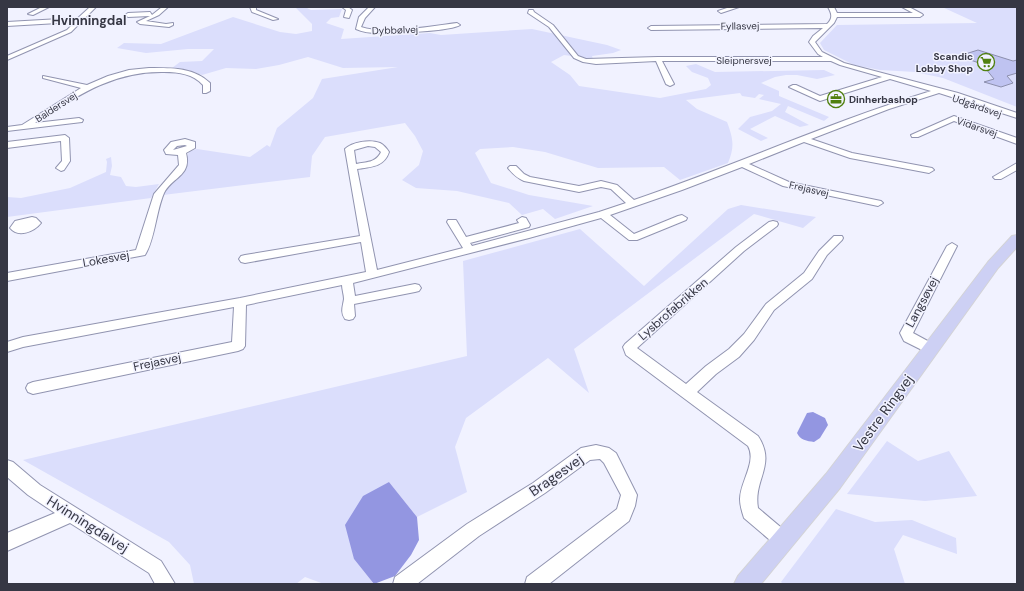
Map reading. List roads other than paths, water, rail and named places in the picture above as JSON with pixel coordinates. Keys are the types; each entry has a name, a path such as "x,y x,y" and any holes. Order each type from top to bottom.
{"main road":[{"name":"Vestre Ringvej","path":"746,584 784,541 833,481 993,265 1017,239"}],"street":[{"path":"31,14 46,7"},
{"path":"7,58 69,31 93,7"},
{"path":"166,7 162,12 140,22 167,26 171,24"},
{"path":"253,7 254,11 275,19"},
{"path":"345,7 349,10 347,17"},
{"name":"Dybbølvej","path":"372,7 362,17 358,28 361,30 377,32 404,31 457,25"},
{"path":"721,11 736,7"},
{"path":"831,7 835,15 920,16 904,7"},
{"name":"Sleipnersvej","path":"531,11 534,16 551,26 576,57 596,62 658,59 830,59"},
{"path":"128,14 158,14"},
{"name":"Udgårdsvej","path":"835,15 833,22 816,36 812,42 820,53 830,59 855,69 890,77 937,91 1017,120"},
{"path":"7,24 80,20"},
{"name":"Fyllasvej","path":"651,28 807,25 828,26"},
{"path":"7,50 23,52"},
{"path":"658,59 670,84"},
{"name":"Baldersvej","path":"25,126 86,87 106,78 121,74 150,70 187,72 196,76 206,84 206,91"},
{"name":"Baldersvej","path":"45,77 86,87"},
{"path":"793,87 820,99 890,77"},
{"path":"7,347 23,342 240,302 372,275 469,251 603,214 633,204 743,164 886,107 937,91"},
{"name":"Udgårdsvej","path":"937,91 955,95 1017,116"},
{"name":"Vidarsvej","path":"915,135 954,118 1017,141"},
{"path":"7,129 79,120"},
{"path":"7,145 65,138 66,162 61,168"},
{"path":"804,139 822,148 844,155 929,170"},
{"name":"Lokesvej","path":"7,277 141,253 162,186 178,172 183,164 182,152"},
{"name":"Frejasvej","path":"743,164 786,184 878,203"},
{"path":"998,177 1017,166"},
{"path":"353,167 372,275"},
{"path":"513,168 521,176 527,179 579,189 601,184 614,187 633,204"},
{"path":"512,184 527,179"},
{"path":"603,214 633,238 682,218"},
{"path":"463,241 525,225 522,220"},
{"path":"452,222 469,251"},
{"name":"Lysbrofabrikken","path":"773,224 740,249 630,347 631,351 753,441 758,449 758,461 748,498 750,512 784,541"},
{"path":"246,259 365,238"},
{"path":"687,392 734,352 749,336 770,308 808,276 823,253 838,238"},
{"name":"Langsøvej","path":"930,349 909,338 906,333 952,246"},
{"path":"347,280 350,301 348,304 349,316"},
{"path":"350,301 414,288"},
{"name":"Frejasvej","path":"33,388 238,346 240,302"},
{"name":"Bragesvej","path":"402,584 473,530 539,488 587,453 603,453 610,458 629,495 627,506 623,515 534,584"},
{"name":"Hvinningdalvej","path":"7,467 34,490 155,567 166,584"},
{"path":"7,542 71,514"}],"water":[{"path":"813,412 825,418 828,425 820,438 814,442 802,439 797,433 807,413"},
{"path":"389,482 417,517 419,540 411,555 395,576 374,584 354,559 345,525 363,496"}],"place":[{"name":"Scandic Lobby Shop","path":"986,62"},
{"name":"Dinherbashop","path":"836,99"}],"district":[{"name":"Hvinningdal","path":"89,20"}]}
